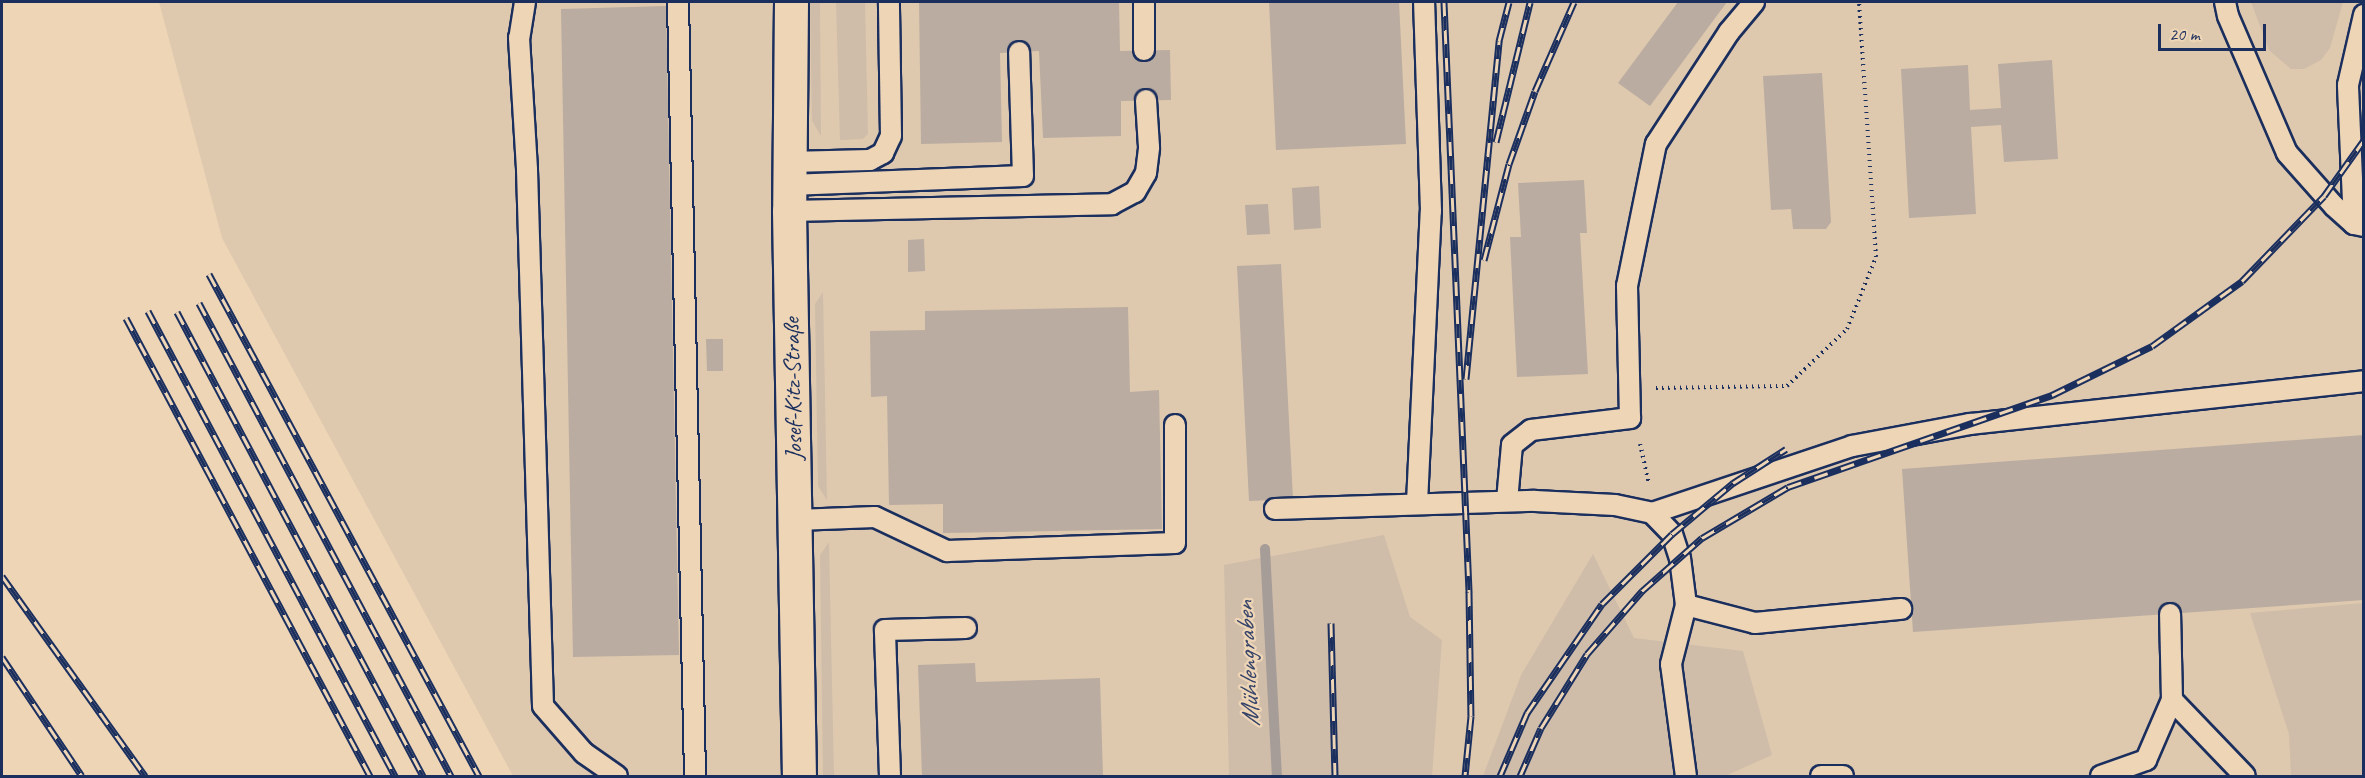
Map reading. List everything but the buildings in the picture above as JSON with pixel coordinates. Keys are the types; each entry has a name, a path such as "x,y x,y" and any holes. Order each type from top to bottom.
{"street":[{"name":"Josef-Kitz-Straße","path":"791,2 789,186 799,777"}],"lane":[{"path":"525,2 519,38 527,170 543,706 584,753 617,777"},
{"path":"678,2 695,777"},
{"path":"789,186 870,160 883,153 891,136 889,2"},
{"path":"1144,2 1144,50"},
{"path":"1417,503 1431,211 1424,2"},
{"path":"1507,501 1512,445 1531,430 1630,418 1627,286 1656,144 1729,32 1754,2"},
{"path":"2225,2 2228,16 2287,153 2359,225"},
{"path":"2359,225 2348,85 2364,15"},
{"path":"789,186 1023,176 1019,52"},
{"path":"789,186 1112,204 1135,192 1146,173 1149,147 1146,100"},
{"path":"1275,509 1507,501 1615,505 1652,513 1852,446 1970,424 2364,381"},
{"path":"796,520 875,517 947,551 1175,543 1175,425"},
{"path":"1652,513 1672,534 1680,558 1686,605 1671,664 1686,777"},
{"path":"1686,605 1755,623 1901,609"},
{"path":"2101,777 2146,760 2172,700 2170,614"},
{"path":"890,777 885,630 966,628"},
{"path":"2172,700 2245,777"},
{"path":"1821,777 1843,777"}],"path":[{"path":"1631,389 1787,386 1847,329 1876,257 1860,2"},
{"path":"1630,418 1642,453 1652,513"}],"shaded area":[{"path":"159,2 2363,2 2363,776 513,776 222,238"},
{"path":"810,2 820,2 821,136 812,121"},
{"path":"836,2 865,2 868,134 863,139 840,140"},
{"path":"2251,2 2343,2 2330,48 2321,60 2304,69 2291,69 2269,50"},
{"path":"823,292 827,500 818,486 815,304"},
{"path":"1384,535 1410,617 1442,640 1432,776 1229,776 1224,565"},
{"path":"829,542 834,776 823,776 820,555"},
{"path":"1593,554 1634,638 1743,651 1772,755 1725,776 1483,776 1521,675"},
{"path":"2363,603 2363,776 2291,776 2289,734 2250,613"}],"waterway":[{"name":"Mühlengraben","path":"1265,549 1277,776"}],"railway":[{"path":"1444,2 1469,592 1471,716 1465,776"},
{"path":"1466,379 1499,41 1509,2"},
{"path":"1496,142 1530,2"},
{"path":"1484,260 1509,164 1535,91 1574,2"},
{"path":"1520,776 1541,728 1587,654 1642,591 1702,538 1788,487 2052,395 2152,346 2242,281 2324,196 2364,140"},
{"path":"209,274 479,776"},
{"path":"199,303 451,776"},
{"path":"148,311 395,776"},
{"path":"177,312 423,776"},
{"path":"126,318 370,776"},
{"path":"1500,776 1527,713 1602,604 1672,534 1733,483 1786,449"},
{"path":"2,576 145,776"},
{"path":"1331,623 1335,776"},
{"path":"2,657 82,776"}]}
